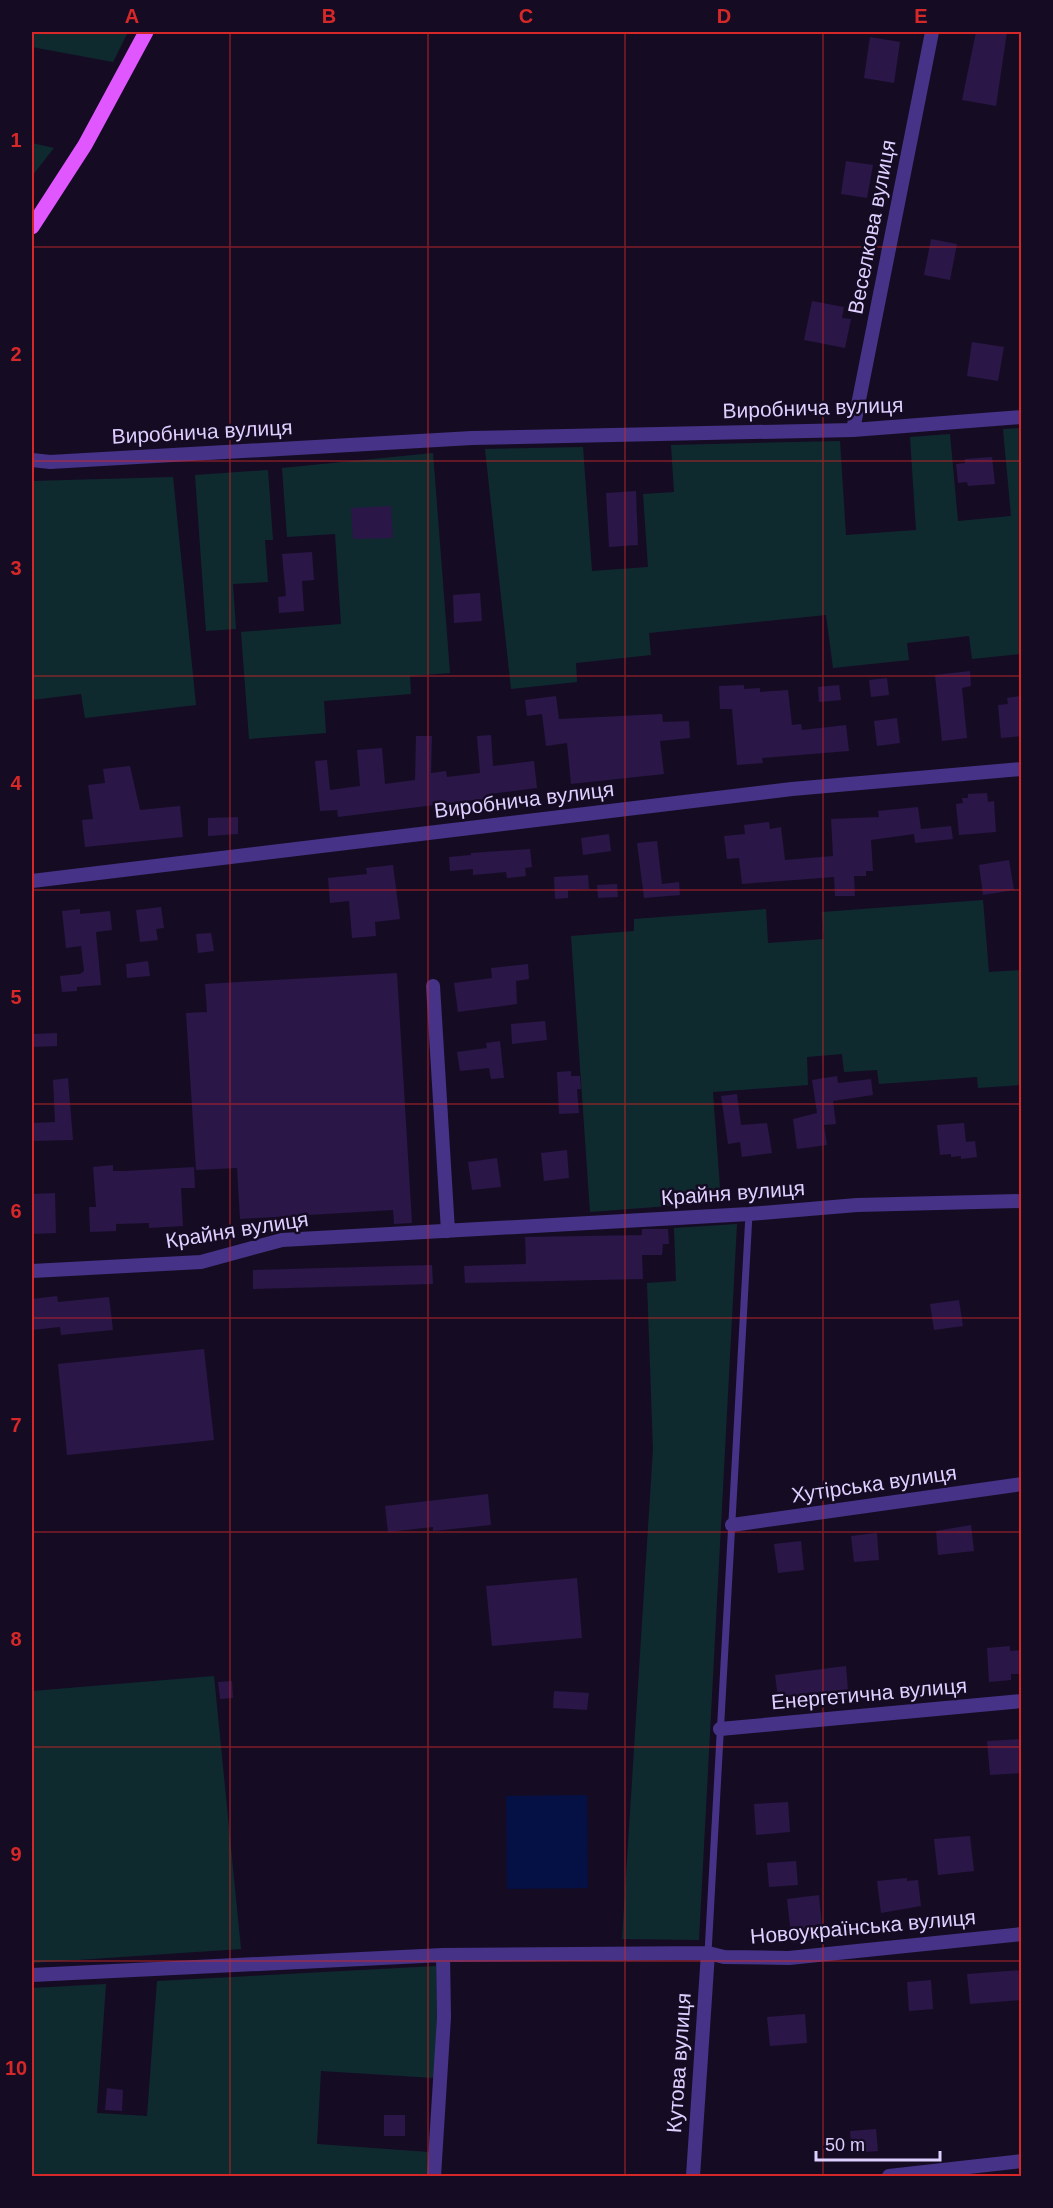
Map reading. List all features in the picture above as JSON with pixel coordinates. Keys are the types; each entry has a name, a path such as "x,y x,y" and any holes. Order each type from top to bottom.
{"main road":[{"path":"32,227 85,145 146,32"}],"street":[{"name":"Веселкова вулиця","path":"853,430 932,32"},
{"name":"Виробнича вулиця","path":"32,460 50,462 472,438 853,430 1022,417"},
{"name":"Виробнича вулиця","path":"32,881 792,789 1022,768"},
{"path":"432,986 448,1231"},
{"name":"Крайня вулиця","path":"32,1272 201,1262 282,1240 749,1214 857,1205 1022,1201"},
{"name":"Хутірська вулиця","path":"732,1524 1022,1484"},
{"name":"Енергетична вулиця","path":"720,1729 1022,1701"},
{"name":"Новоукраїнська вулиця","path":"32,1975 442,1955 708,1953 724,1957 789,1958 1022,1934"},
{"name":"Кутова вулиця","path":"693,2176 708,1953"},
{"path":"434,2176 444,2017 442,1955"},
{"path":"889,2176 1022,2161"}],"lane":[{"path":"708,1953 749,1214"}],"green space":[{"path":"32,32 128,32 113,62 32,47"},
{"path":"32,143 54,148 32,176"},
{"path":"1021,428 1021,654 972,659 969,636 907,643 909,660 833,668 826,615 649,633 651,655 576,663 577,682 511,689 485,449 583,447 592,571 648,567 643,494 674,492 671,445 840,441 846,535 916,530 910,437 950,434 958,521 1011,516 1003,429"},
{"path":"433,453 450,673 410,676 411,694 324,701 326,733 249,739 241,632 341,624 335,534 287,537 282,468"},
{"path":"268,470 273,540 265,540 268,582 233,584 236,629 206,631 195,475"},
{"path":"173,477 196,705 85,718 81,694 32,700 32,481"},
{"path":"983,900 989,972 1021,970 1021,1085 978,1088 977,1077 879,1084 877,1070 844,1072 842,1054 807,1057 808,1085 713,1092 721,1202 590,1212 571,936 634,931 634,919 766,909 768,943 824,939 822,912"},
{"path":"737,1224 699,1940 622,1939 653,1449 647,1283 676,1281 674,1228"},
{"path":"214,1676 241,1949 32,1963 32,1691"},
{"path":"436,1966 437,2017 434,2078 321,2071 317,2144 429,2152 428,2176 32,2176 32,1988 106,1984 97,2113 147,2116 157,1981"}],"shaded area":[{"path":"587,1795 588,1888 507,1889 506,1796"}],"building":[{"path":"976,32 1007,32 996,106 962,100"},
{"path":"870,37 900,42 894,83 864,78"},
{"path":"846,161 873,165 867,198 841,194"},
{"path":"931,239 957,244 950,280 924,275"},
{"path":"812,301 844,307 842,318 851,319 845,348 804,340"},
{"path":"972,342 1004,347 998,381 967,376"},
{"path":"992,457 995,484 968,486 967,482 958,483 956,464 965,463 965,459"},
{"path":"636,491 638,545 609,547 606,493"},
{"path":"391,506 393,538 353,539 351,508"},
{"path":"312,552 314,580 302,581 304,611 279,613 278,597 286,596 282,554"},
{"path":"480,593 482,621 454,623 453,595"},
{"path":"970,671 971,686 962,688 967,738 942,741 935,675"},
{"path":"887,678 889,695 871,697 869,680"},
{"path":"744,685 744,689 760,688 760,692 788,690 792,725 801,724 802,730 846,725 849,751 762,758 763,763 737,765 732,709 720,709 719,686"},
{"path":"839,685 841,700 819,702 818,687"},
{"path":"556,696 559,719 662,714 663,722 689,721 690,738 660,741 664,774 571,784 567,743 546,746 542,714 527,716 525,700"},
{"path":"1020,696 1022,736 1001,738 998,705 1008,704 1007,698"},
{"path":"897,718 900,743 877,746 874,721"},
{"path":"491,735 493,766 534,761 537,788 490,794 491,798 338,817 337,810 320,811 315,761 327,760 330,790 360,786 357,750 382,748 385,784 415,780 416,736 432,736 431,773 446,771 447,777 480,773 477,736"},
{"path":"130,766 140,810 180,806 183,837 85,847 82,820 93,819 88,785 105,783 103,769"},
{"path":"987,793 988,802 994,801 996,832 959,835 956,804 963,803 962,798 968,798 968,794"},
{"path":"918,807 921,829 951,826 953,839 915,843 914,834 871,840 873,871 866,871 866,876 854,876 855,896 835,896 834,877 742,884 739,858 727,859 724,836 745,834 744,825 769,822 770,829 781,827 785,860 833,856 831,819 879,817 878,811"},
{"path":"238,817 238,834 208,836 208,818"},
{"path":"609,834 611,851 583,855 581,838"},
{"path":"657,841 662,884 679,882 680,895 644,898 637,843"},
{"path":"530,849 532,867 525,868 526,876 507,878 506,872 473,875 473,869 450,871 449,857 471,855 471,853"},
{"path":"1009,860 1014,890 983,895 979,865"},
{"path":"393,865 400,919 375,922 376,936 352,938 349,901 330,903 328,878 367,874 366,868"},
{"path":"588,875 589,889 568,890 568,898 555,899 554,877"},
{"path":"617,884 618,897 598,898 597,885"},
{"path":"161,907 164,928 156,929 158,940 140,942 136,910"},
{"path":"80,909 80,914 110,911 112,930 96,932 101,985 77,987 77,991 62,992 60,976 80,974 84,971 81,946 66,948 62,911"},
{"path":"211,933 214,951 198,953 196,934"},
{"path":"148,961 150,976 127,978 126,964"},
{"path":"528,964 529,979 516,981 517,1004 458,1012 454,983 492,978 491,968"},
{"path":"397,973 412,1223 394,1224 393,1210 240,1219 237,1168 196,1170 186,1013 207,1012 205,984"},
{"path":"545,1021 547,1040 512,1044 511,1024"},
{"path":"57,1033 57,1046 33,1047 33,1034"},
{"path":"500,1041 504,1078 491,1079 489,1068 460,1071 457,1052 487,1048 486,1043"},
{"path":"571,1071 571,1076 580,1076 581,1089 577,1089 579,1113 559,1114 557,1072"},
{"path":"837,1076 838,1083 871,1079 873,1095 833,1101 836,1124 824,1125 827,1145 797,1149 793,1119 817,1113 812,1080"},
{"path":"68,1078 73,1140 32,1141 32,1123 55,1122 53,1080"},
{"path":"737,1094 741,1125 767,1123 772,1153 742,1157 740,1142 728,1144 721,1096"},
{"path":"964,1123 966,1142 975,1141 977,1157 961,1159 961,1156 951,1157 951,1154 940,1155 937,1125"},
{"path":"567,1150 569,1178 544,1181 541,1153"},
{"path":"497,1158 501,1187 472,1190 468,1162"},
{"path":"113,1165 113,1171 194,1167 195,1188 181,1188 183,1226 149,1228 149,1223 116,1224 116,1231 90,1232 89,1207 96,1207 93,1167"},
{"path":"55,1193 56,1233 32,1234 32,1194"},
{"path":"642,1229 668,1229 669,1244 663,1244 662,1255 642,1255 643,1279 465,1283 464,1266 526,1264 525,1237 642,1235"},
{"path":"432,1265 433,1284 253,1289 253,1270"},
{"path":"57,1296 58,1302 109,1297 113,1330 61,1335 60,1327 32,1330 32,1299"},
{"path":"959,1300 963,1326 934,1330 930,1304"},
{"path":"204,1349 214,1440 67,1455 58,1364"},
{"path":"488,1494 491,1525 433,1531 433,1527 388,1532 385,1506"},
{"path":"971,1525 974,1551 938,1555 936,1531"},
{"path":"877,1533 879,1560 854,1562 851,1536"},
{"path":"801,1541 804,1570 778,1573 774,1544"},
{"path":"577,1578 582,1638 492,1646 486,1586"},
{"path":"1010,1646 1010,1651 1022,1650 1022,1674 1011,1674 1011,1680 989,1682 987,1648"},
{"path":"846,1666 848,1690 799,1694 800,1703 779,1705 775,1675"},
{"path":"232,1681 233,1698 220,1699 218,1682"},
{"path":"554,1691 589,1693 587,1710 553,1708"},
{"path":"1022,1739 1022,1773 990,1775 987,1741"},
{"path":"788,1802 790,1832 756,1835 754,1804"},
{"path":"970,1836 974,1871 938,1875 934,1839"},
{"path":"796,1861 798,1885 769,1887 767,1863"},
{"path":"907,1878 907,1881 918,1880 921,1906 881,1913 877,1881"},
{"path":"819,1895 823,1939 792,1943 787,1899"},
{"path":"1022,1970 1022,2000 970,2004 967,1974"},
{"path":"931,1980 933,2009 909,2011 907,1982"},
{"path":"805,2014 807,2043 770,2046 767,2017"},
{"path":"107,2088 123,2090 122,2111 105,2110"},
{"path":"384,2115 405,2115 405,2136 384,2136"},
{"path":"876,2129 878,2151 852,2153 850,2131"}]}
